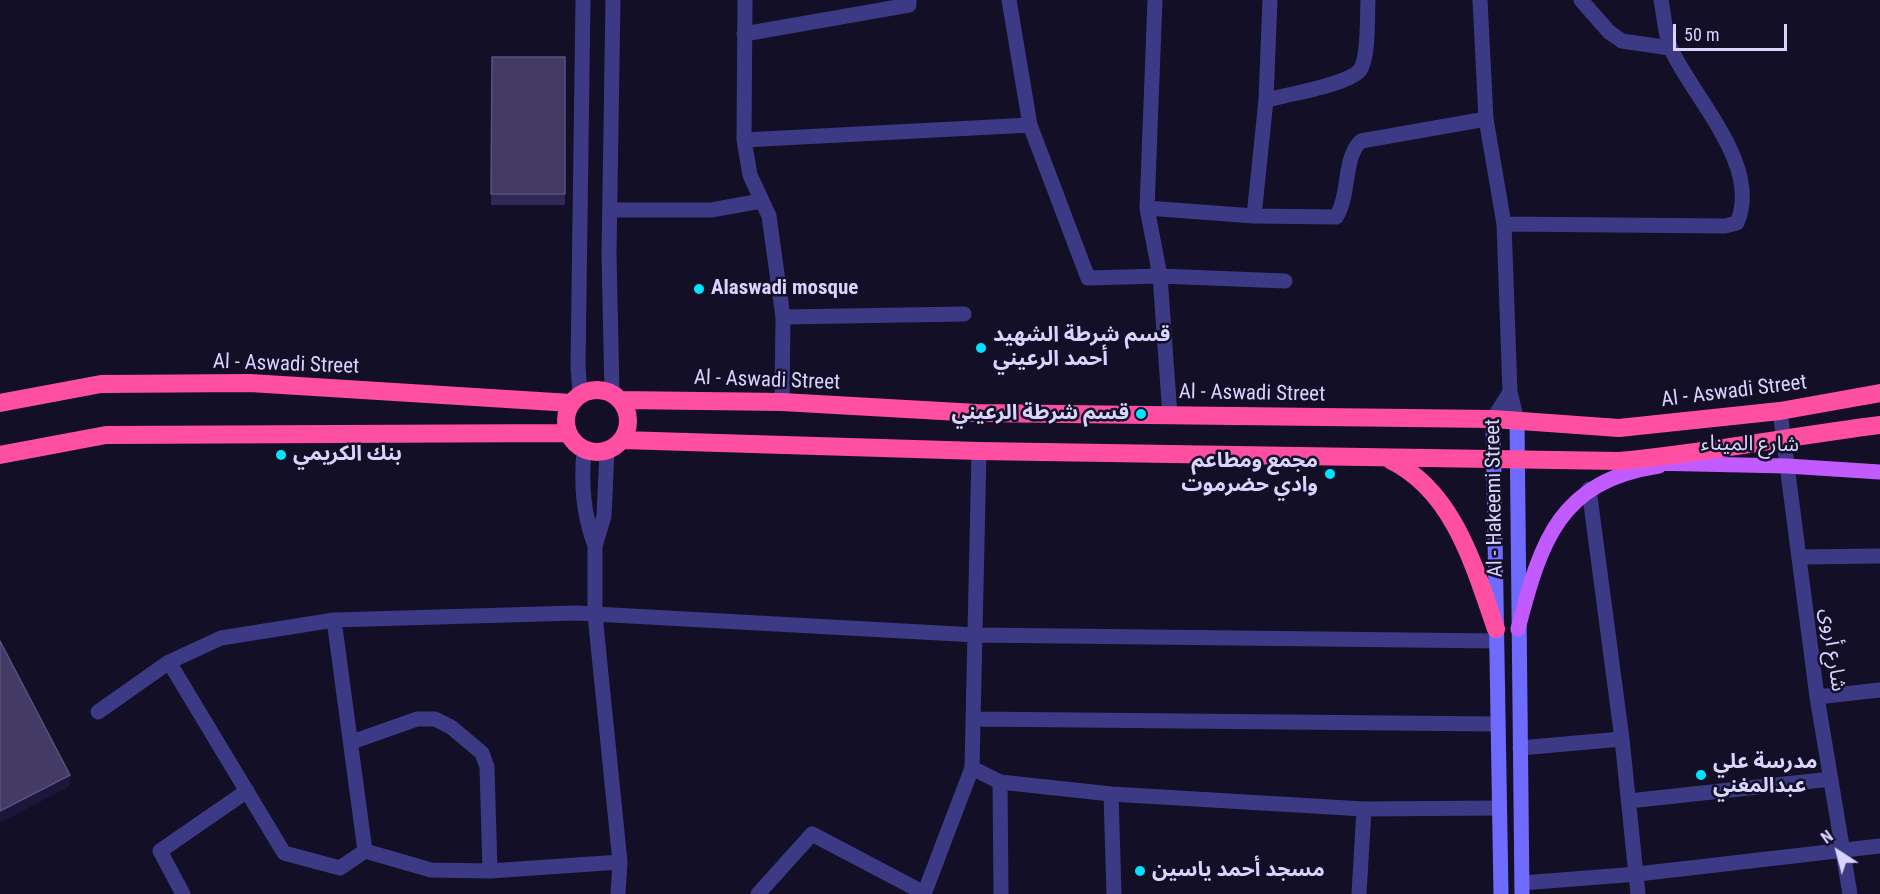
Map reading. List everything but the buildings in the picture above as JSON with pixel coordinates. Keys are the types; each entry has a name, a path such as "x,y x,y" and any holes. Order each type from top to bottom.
{"highway":[{"name":"Al - Aswadi Street","path":"0,403 101,384 250,383 576,399"},
{"path":"602,390 617,397 628,413 628,427 622,440 607,451 584,450 568,433 566,418 576,399 602,390"},
{"name":"Al - Aswadi Street","path":"617,397 782,402 977,414 1493,419 1619,429 1780,411 1880,393"},
{"path":"622,440 979,451 1619,461 1672,456 1784,436 1880,424"},
{"path":"0,455 106,435 568,433"},
{"path":"1383,456 1411,470 1437,497 1459,532 1476,571 1496,635"}],"main road":[{"name":"شارع الميناء","path":"1619,461 1665,465 1787,466 1880,472"},
{"path":"1518,629 1529,587 1558,521 1589,489 1610,477 1630,470 1665,465"}],"street":[{"path":"576,399 584,0"},
{"path":"613,0 611,210 617,397"},
{"path":"745,0 744,140 750,175 769,216 783,317 782,402"},
{"path":"744,34 909,5 909,0"},
{"path":"1009,0 1030,125 1088,278 1160,276 1285,281"},
{"path":"1155,0 1147,208 1160,276 1170,416"},
{"path":"1254,216 1266,100 1270,0"},
{"path":"1266,100 1347,78 1359,70 1365,59 1368,0"},
{"path":"1480,0 1486,118 1504,224 1510,392"},
{"path":"1581,0 1609,32 1623,41 1670,48"},
{"path":"1504,224 1725,226 1737,223 1744,207 1734,155 1670,48 1661,0"},
{"path":"1147,208 1254,216 1336,217 1342,207 1352,153 1361,141 1486,118"},
{"path":"744,140 1030,125"},
{"path":"611,210 711,210 761,201"},
{"path":"783,317 964,314"},
{"name":"Al - Hakeemi Street","path":"1501,894 1493,419 1510,392"},
{"name":"Al - Hakeemi Street","path":"1510,392 1517,421 1522,888"},
{"name":"شارع أروى","path":"1780,411 1817,697 1850,894"},
{"path":"584,450 581,484 585,518 595,546"},
{"path":"607,451 604,516 595,546 595,615 620,862 618,894"},
{"path":"758,894 812,834 924,893 972,768 979,451"},
{"path":"1589,489 1622,738 1638,874 1638,894"},
{"path":"1799,557 1880,556"},
{"path":"98,712 170,663 221,638 334,620 576,613 976,635 1496,635"},
{"path":"334,620 365,851"},
{"path":"170,663 284,853 340,868 365,851"},
{"path":"1817,697 1880,690"},
{"path":"973,718 1497,724"},
{"path":"352,742 417,719 435,719 451,728 482,753 487,767 490,871"},
{"path":"1520,748 1622,738"},
{"path":"972,768 1000,782 1111,794 1364,809 1499,808"},
{"path":"1629,801 1831,779"},
{"path":"1000,782 1001,894"},
{"path":"183,894 160,852 247,791"},
{"path":"1111,794 1114,894"},
{"path":"1359,894 1364,809"},
{"path":"1522,888 1880,846"},
{"path":"365,851 431,870 490,871 620,862"}],"place":[{"name":"Alaswadi mosque","path":"699,289"},
{"name":"قسم شرطة الشهيد أحمد الرعيني","path":"981,348"},
{"name":"قسم شرطة الرعيني","path":"1141,414"},
{"name":"بنك الكريمي","path":"281,455"},
{"name":"مجمع ومطاعم وادي حضرموت","path":"1330,474"},
{"name":"مدرسة علي عبدالمغني","path":"1701,775"},
{"name":"مسجد أحمد ياسين","path":"1140,871"}]}
